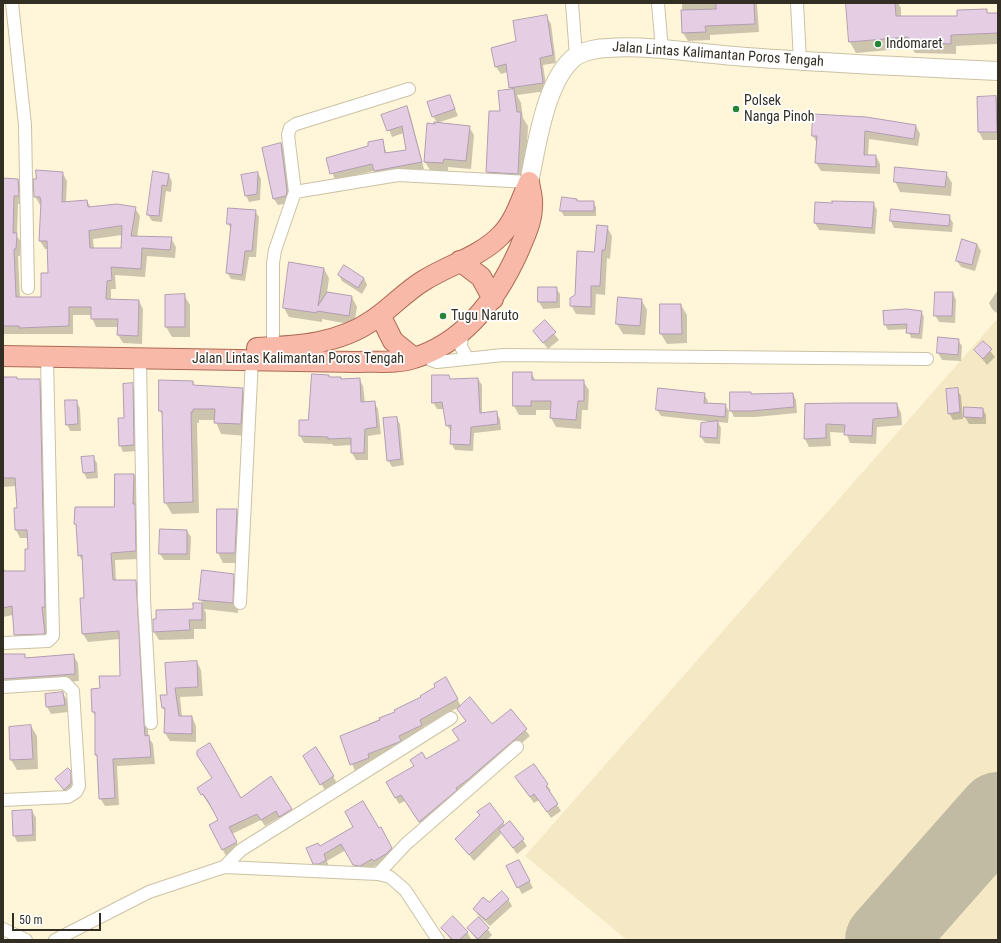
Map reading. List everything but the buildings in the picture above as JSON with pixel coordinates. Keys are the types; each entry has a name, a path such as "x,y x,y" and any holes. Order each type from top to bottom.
{"main road":[{"name":"Jalan Lintas Kalimantan Poros Tengah","path":"3,345 146,349 288,347 337,338 357,330 380,315 422,281 488,246 502,235 512,220 529,182 544,112 550,97 566,66 576,56 591,50 607,48 662,50 800,61 998,71"},
{"name":"Jalan Lintas Kalimantan Poros Tengah","path":"3,356 47,358 252,359 356,362 419,356 454,338 474,322 493,299 515,259 529,226 532,206 529,182"},
{"path":"460,261 481,277 493,299"},
{"path":"380,315 393,341 419,356"}],"street":[{"path":"12,3 25,125 28,288"},
{"path":"572,3 576,56"},
{"path":"658,3 662,50"},
{"path":"797,3 800,61"},
{"path":"273,347 273,263 275,250 295,192 288,135 290,128 296,124 409,89"},
{"path":"295,192 398,175 529,182"},
{"path":"462,331 461,346 468,358"},
{"path":"419,356 437,362 504,355 927,359"},
{"path":"3,643 48,641 53,636 47,358"},
{"path":"140,359 144,600 151,723"},
{"path":"240,603 252,359"},
{"path":"3,687 65,683 70,687 73,691 79,786 76,792 68,796 3,800"},
{"path":"224,867 241,850 451,718"},
{"path":"378,874 406,844 517,747"},
{"path":"55,940 149,892 224,867 378,874 390,877 405,890 438,940"},
{"path":"3,929 26,940"}],"shaded area":[{"path":"998,318 998,940 627,940 525,856"}],"runway":[{"path":"885,940 998,812"}],"place":[{"name":"Indomaret","path":"878,44"},
{"name":"Polsek Nanga Pinoh","path":"736,109"},
{"name":"Tugu Naruto","path":"443,316"}]}
